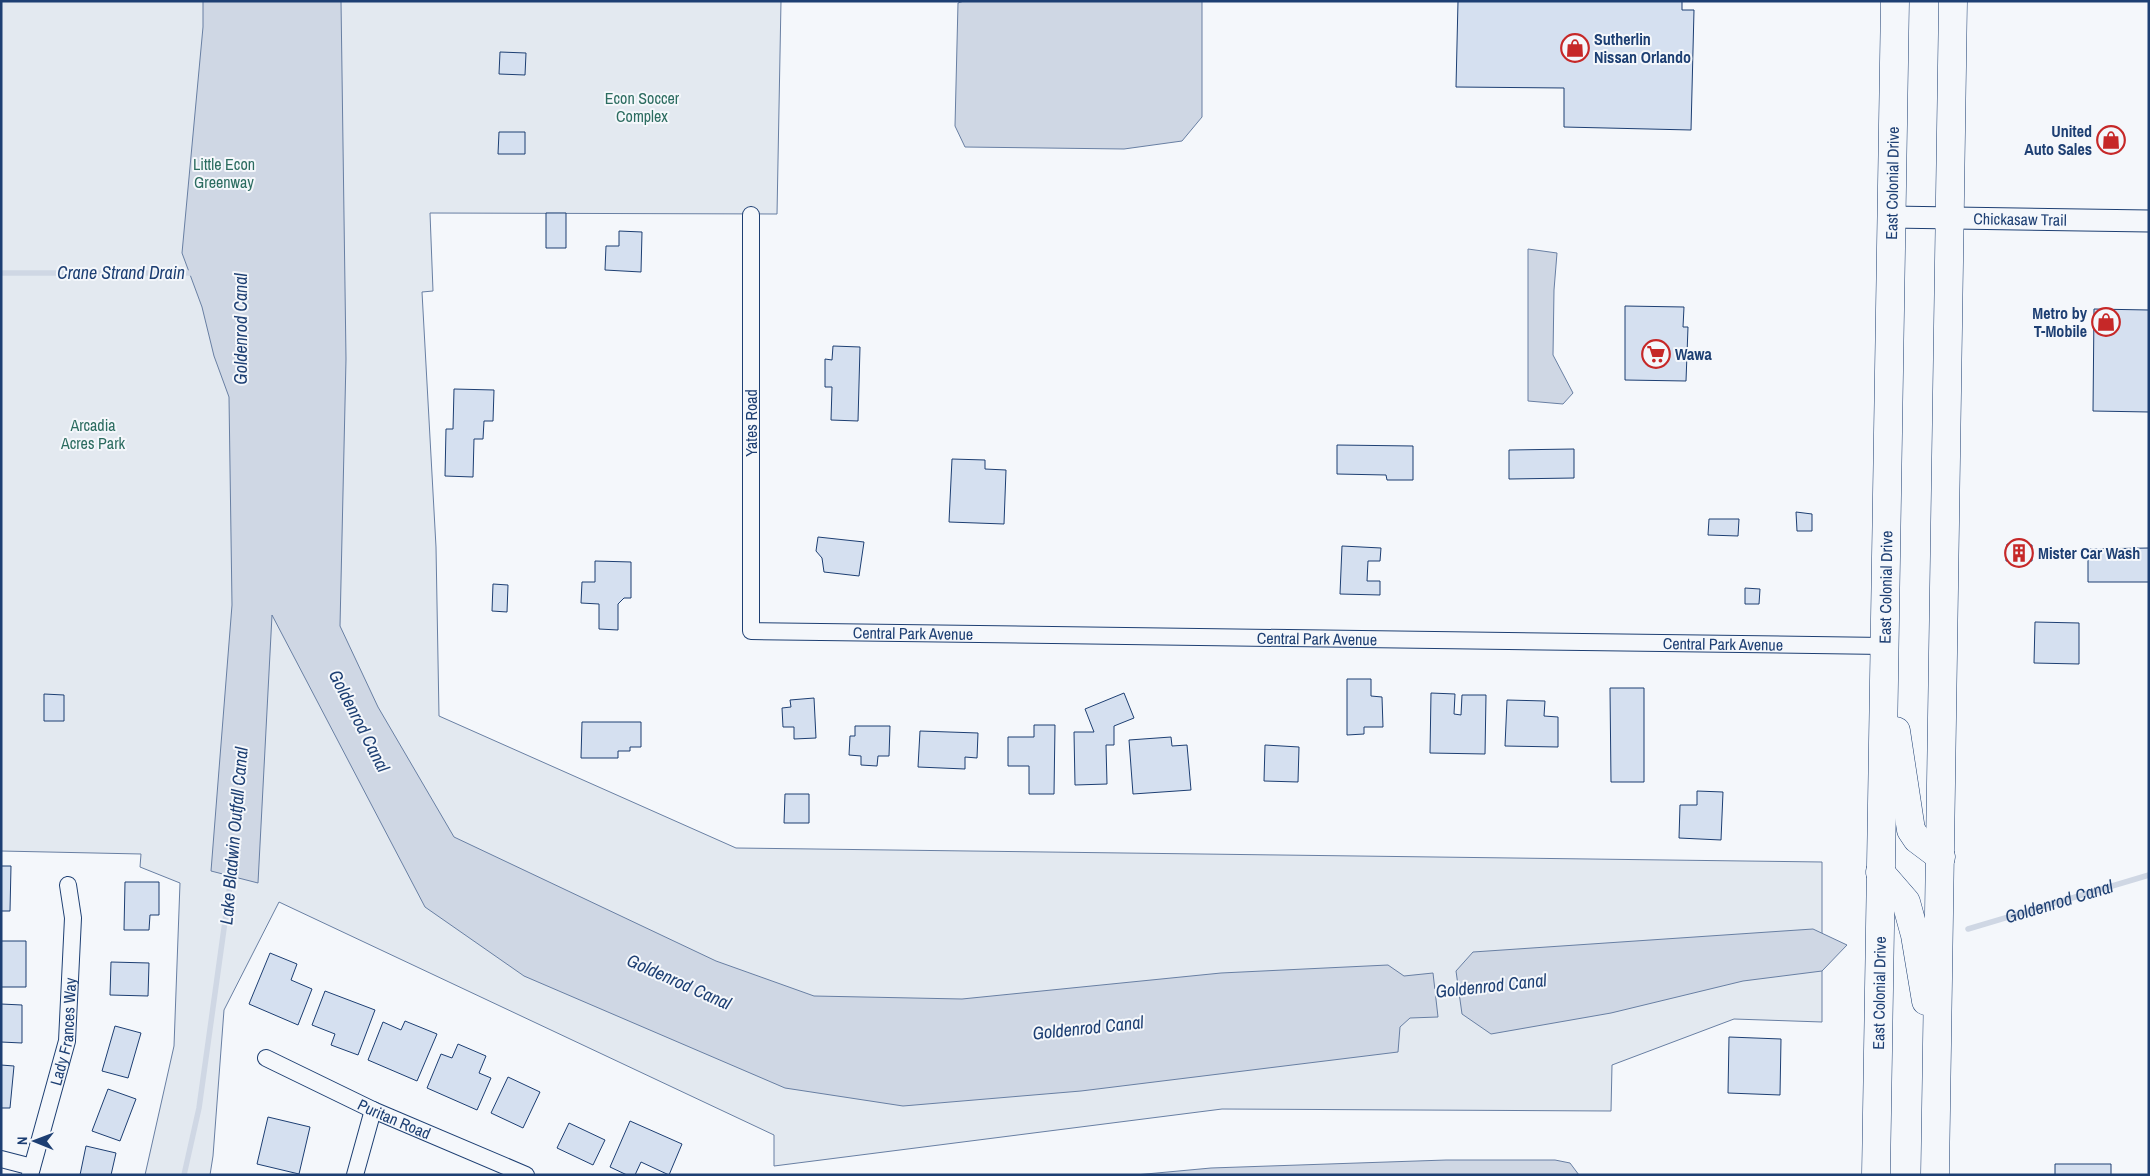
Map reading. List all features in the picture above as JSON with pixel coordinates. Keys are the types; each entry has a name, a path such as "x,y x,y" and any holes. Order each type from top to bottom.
{"highway":[{"name":"East Colonial Drive","path":"1876,1175 1895,1"},
{"path":"1935,1175 1953,1"},
{"path":"1884,646 1910,830 1917,839 1941,857"},
{"path":"1880,872 1906,902 1915,935 1925,990 1937,1109"}],"street":[{"name":"Yates Road","path":"751,215 751,631"},
{"name":"Chickasaw Trail","path":"1891,217 2149,221"},
{"name":"Central Park Avenue","path":"751,631 1884,646"},
{"name":"Lady Frances Way","path":"31,1171 67,1041 73,918 68,886"},
{"name":"Puritan Road","path":"266,1058 373,1110 526,1175"},
{"path":"355,1175 373,1110"},
{"path":"1,1159 31,1171"}],"green space":[{"name":"Little Econ Greenway","path":"1,1 781,1 777,214 430,213 433,291 422,292 436,547 439,716 736,848 1822,862 1822,1022 1734,1019 1612,1065 1611,1111 1222,1109 774,1166 774,1135 279,902 224,1010 210,1175 145,1175 174,1046 180,883 140,867 141,854 1,851"}],"water":[{"path":"203,1 341,1 346,359 340,626 378,707 454,837 716,961 814,996 962,999 1221,973 1388,965 1404,976 1433,973 1438,1017 1410,1018 1400,1027 1398,1052 1081,1091 903,1106 785,1088 524,976 425,907 272,615 258,883 211,871 232,605 229,397 214,356 202,307 182,253 203,27"},
{"path":"964,1 1202,1 1202,117 1182,141 1124,149 965,147 955,126 958,3"},
{"path":"1528,249 1557,253 1554,290 1553,355 1573,393 1563,404 1528,401"},
{"path":"1813,929 1847,945 1822,971 1743,981 1611,1013 1491,1034 1462,1014 1456,971 1473,952"},
{"path":"1446,1160 1555,1160 1570,1163 1579,1175 1135,1175 1211,1168"}],"building":[{"name":"Sutherlin Nissan Orlando","path":"1458,1 1682,1 1682,10 1694,10 1691,130 1564,127 1564,88 1456,87"},
{"path":"500,52 526,53 525,75 499,74"},
{"path":"499,132 525,132 525,154 498,154"},
{"path":"546,213 566,213 566,248 546,248"},
{"path":"619,231 642,232 641,272 605,270 606,246 619,246"},
{"name":"Wawa","path":"1625,306 1684,307 1683,327 1688,327 1686,381 1625,380"},
{"path":"2094,309 2149,310 2149,412 2093,411"},
{"path":"833,346 860,347 858,421 831,420 832,387 825,387 825,359 832,360"},
{"path":"454,389 494,390 493,421 484,421 483,439 474,439 473,477 445,476 446,429 453,429"},
{"path":"1337,445 1413,446 1413,480 1387,480 1386,475 1337,474"},
{"path":"1574,449 1574,478 1509,479 1509,450"},
{"path":"952,459 985,460 985,469 1006,470 1004,524 949,522"},
{"path":"1796,512 1812,514 1812,531 1797,531"},
{"path":"1709,519 1739,519 1738,536 1708,535"},
{"path":"818,537 864,542 859,576 824,572 822,558 816,551"},
{"name":"Mister Car Wash","path":"2007,544 2032,545 2032,561 2006,561"},
{"path":"1342,546 1381,548 1380,561 1368,561 1367,581 1380,581 1380,595 1340,594"},
{"path":"2149,548 2149,582 2088,582 2088,549"},
{"path":"595,561 631,562 631,598 624,598 618,604 618,630 599,629 599,604 581,603 582,582 595,582"},
{"path":"493,584 508,585 507,612 492,611"},
{"path":"1745,588 1760,589 1759,604 1745,604"},
{"path":"2035,622 2079,623 2079,664 2034,663"},
{"path":"1347,679 1371,679 1371,696 1382,697 1383,727 1364,727 1364,734 1347,735"},
{"path":"1610,688 1644,688 1644,782 1611,782"},
{"path":"1124,693 1134,718 1114,726 1114,745 1106,745 1107,784 1075,785 1074,732 1094,732 1085,709"},
{"path":"1431,693 1455,694 1454,714 1461,715 1462,695 1486,695 1485,754 1430,753"},
{"path":"44,694 64,695 64,721 44,721"},
{"path":"814,698 816,738 794,739 794,727 783,727 782,708 791,707 790,700"},
{"path":"1507,700 1545,701 1544,716 1558,717 1558,747 1505,746"},
{"path":"582,722 641,722 641,747 630,747 630,751 618,751 618,758 581,758"},
{"path":"1034,725 1055,725 1054,794 1029,794 1029,766 1008,766 1008,737 1034,737"},
{"path":"855,726 890,726 889,756 878,756 877,766 861,765 861,756 849,755 850,736 855,736"},
{"path":"920,731 978,733 977,758 965,757 965,769 918,767"},
{"path":"1171,737 1172,746 1187,745 1191,790 1133,794 1129,740"},
{"path":"1265,745 1299,747 1298,782 1264,781"},
{"path":"1697,791 1723,792 1721,840 1679,838 1680,805 1697,805"},
{"path":"785,794 809,794 809,823 784,823"},
{"path":"1,866 11,866 10,911 1,911"},
{"path":"125,882 159,882 159,915 150,915 149,930 124,930"},
{"path":"1,941 26,941 26,987 1,987"},
{"path":"270,953 297,964 291,980 312,989 298,1025 249,1004"},
{"path":"111,962 149,963 148,996 110,995"},
{"path":"325,991 375,1010 358,1055 331,1045 335,1034 312,1025"},
{"path":"1,1004 22,1005 22,1043 1,1042"},
{"path":"405,1021 437,1034 417,1081 368,1060 383,1022 401,1030"},
{"path":"115,1026 141,1033 128,1078 102,1071"},
{"path":"1729,1037 1781,1039 1780,1095 1728,1093"},
{"path":"458,1044 486,1056 479,1073 491,1078 477,1110 427,1088 441,1054 452,1058"},
{"path":"1,1065 14,1066 10,1108 1,1108"},
{"path":"508,1077 540,1092 523,1128 491,1113"},
{"path":"108,1089 136,1099 120,1141 92,1131"},
{"path":"268,1117 310,1127 299,1174 257,1164"},
{"path":"630,1121 682,1144 669,1175 641,1162 635,1175 627,1175 610,1167"},
{"path":"569,1123 605,1140 593,1165 557,1148"},
{"path":"86,1146 116,1153 111,1175 80,1175"},
{"path":"2055,1164 2111,1164 2111,1175 2055,1175"}],"waterway":[{"name":"Crane Strand Drain","path":"1,273 196,273"},
{"name":"Lake Bladwin Outfall Canal","path":"184,1175 199,1108 232,871"},
{"name":"Goldenrod Canal","path":"1968,929 2149,875"},
{"name":"Goldenrod Canal","path":"1430,992 1466,989"}],"place":[{"name":"Sutherlin Nissan Orlando","path":"1575,48"},
{"name":"United Auto Sales","path":"2111,140"},
{"name":"Metro by T-Mobile","path":"2106,322"},
{"name":"Wawa","path":"1656,354"},
{"name":"Mister Car Wash","path":"2019,553"}],"park label":[{"name":"Econ Soccer Complex","path":"642,107"},
{"name":"Arcadia Acres Park","path":"93,434"}]}
